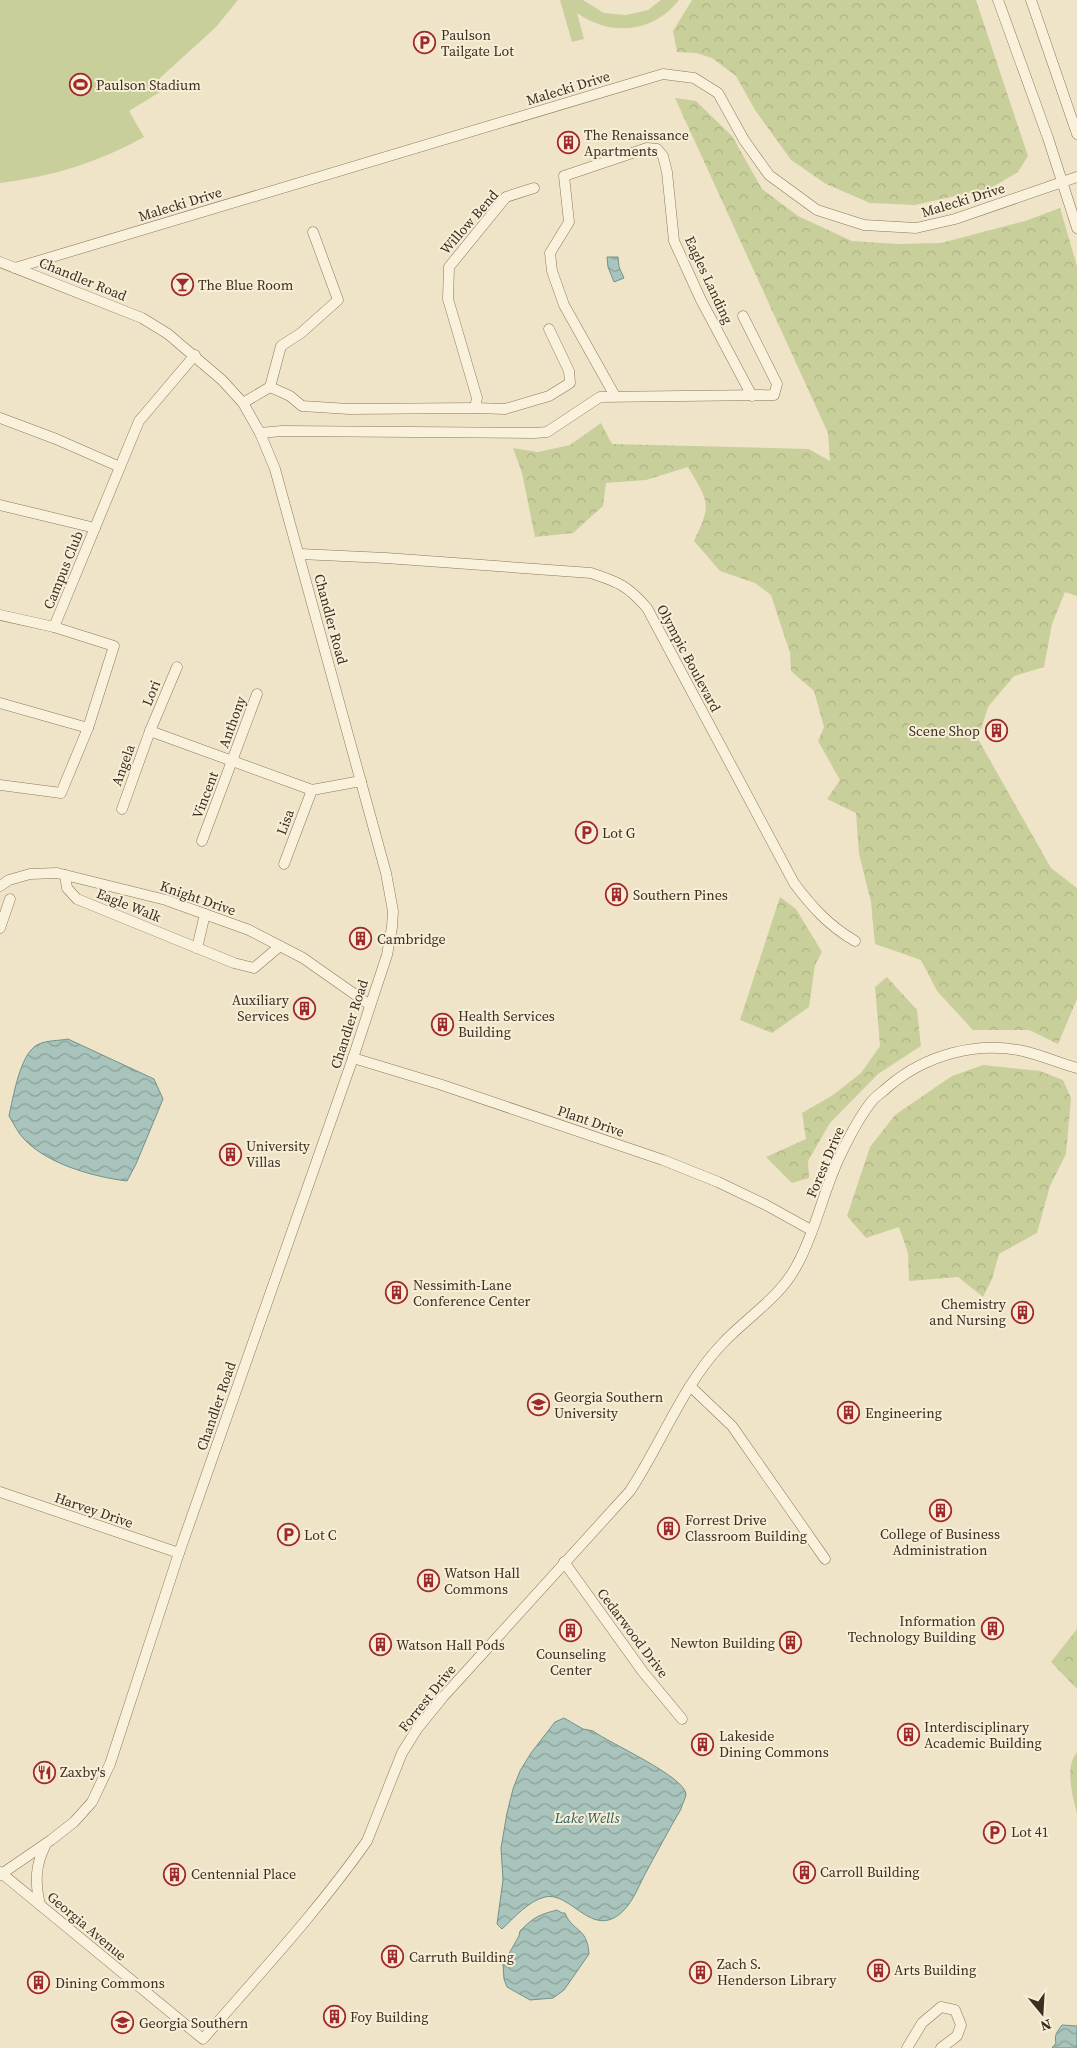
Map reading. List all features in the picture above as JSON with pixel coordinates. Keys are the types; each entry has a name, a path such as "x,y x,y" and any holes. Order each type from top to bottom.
{"street":[{"path":"998,0 1077,228"},
{"path":"1032,0 1077,134"},
{"name":"Malecki Drive","path":"15,268 663,74 694,78 718,94 744,140 770,175 817,210 864,225 916,228 964,216 1077,177"},
{"name":"Eagles Landing","path":"614,396 564,305 552,271 550,253 569,222 564,176 647,148 658,149 663,156 667,172 674,242 701,300 752,396"},
{"name":"Willow Bend","path":"475,408 477,398 448,299 449,267 506,197 534,188"},
{"path":"243,403 270,388 281,346 301,333 338,300 313,232"},
{"name":"Chandler Road","path":"0,262 142,318 168,334 195,355 243,403 260,433 275,469 300,554 313,610 386,873 393,911 387,955 353,1058 179,1553 104,1777 92,1802 74,1822 47,1844 1,1874"},
{"name":"Eagles Landing","path":"260,433 282,431 535,433 548,432 600,397 774,396 777,384 742,316"},
{"path":"270,388 290,396 302,406 349,409 505,409 549,396 570,383 569,371 548,329"},
{"name":"Campus Club","path":"88,728 114,646 54,628 139,421 195,355"},
{"path":"0,418 120,467"},
{"path":"0,505 95,528"},
{"name":"Olympic Boulevard","path":"300,554 386,558 591,573 618,582 633,592 646,608 794,883 812,907 840,932 855,941"},
{"path":"0,615 54,628"},
{"name":"Lori","path":"150,731 177,667"},
{"name":"Anthony","path":"233,760 257,694"},
{"path":"0,703 88,728 61,793 0,785"},
{"path":"150,731 312,790 361,781"},
{"name":"Angela","path":"122,809 150,731"},
{"name":"Vincent","path":"202,841 233,760"},
{"name":"Lisa","path":"284,864 312,790"},
{"name":"Knight Drive","path":"0,886 9,880 30,874 57,873 166,900 248,930 280,946 303,958 370,1005"},
{"name":"Eagle Walk","path":"65,875 67,888 77,899 234,963 254,968 280,946"},
{"path":"0,928 10,899"},
{"path":"197,948 205,914"},
{"name":"Forest Drive","path":"690,1386 722,1344 757,1314 797,1266 839,1157 856,1125 873,1100 906,1072 943,1055 976,1048 1024,1051 1077,1068"},
{"name":"Plant Drive","path":"353,1058 439,1084 663,1160 718,1182 766,1205 811,1230"},
{"path":"690,1386 732,1426 825,1559"},
{"name":"Forrest Drive","path":"203,2039 339,1881 367,1841 402,1753 418,1729 443,1697 630,1491 690,1386"},
{"name":"Harvey Drive","path":"0,1492 179,1553"},
{"name":"Cedarwood Drive","path":"564,1562 643,1672 682,1718"},
{"path":"40,1905 37,1890 37,1868 39,1858 47,1844"},
{"name":"Georgia Avenue","path":"1,1874 203,2039"},
{"path":"906,2048 922,2023 941,2007 955,2010 961,2025 957,2036 941,2048"}],"green space":[{"name":"Paulson Stadium","path":"0,0 238,0 216,27 160,78 160,92 129,111 144,137 110,154 74,167 38,177 0,183"},
{"path":"560,0 583,0 604,13 626,15 648,10 661,0 679,0 669,11 657,19 631,28 604,26 590,21 577,13 584,39 572,42"},
{"path":"692,0 976,0 1028,156 1018,172 991,188 915,205 870,203 826,184 791,160 755,110 736,76 712,58 696,53 677,52 673,31"},
{"path":"675,98 696,101 732,136 762,189 798,216 852,241 897,244 941,243 1025,221 1060,208 1077,266 1077,596 1065,592 1052,624 1044,667 1014,676 988,707 978,739 1051,868 1077,888 1077,999 1058,1044 1029,1030 973,1030 937,991 921,960 875,944 871,902 859,854 856,813 827,799 840,780 818,741 824,727 814,691 791,671 790,653 771,595 755,583 720,571 694,541 704,518 706,503 688,467 646,480 606,483 603,506 573,533 535,537 522,473 513,448 538,452 570,445 601,423 612,444 809,449 830,461 828,433"},
{"path":"780,897 796,909 822,952 815,965 809,1007 772,1033 740,1020"},
{"path":"887,977 917,1010 921,1046 878,1074 830,1123 808,1161 809,1178 792,1183 766,1157 806,1139 802,1113 833,1095 861,1073 880,1046 875,987"},
{"path":"983,1065 1040,1071 1063,1080 1071,1098 1066,1154 1050,1186 1037,1233 999,1254 992,1279 983,1297 958,1277 909,1281 908,1253 899,1227 866,1238 847,1216 870,1147 895,1115 952,1076"},
{"path":"1077,1629 1077,1689 1051,1662"},
{"path":"1077,1752 1077,1814 1070,1774 1073,1759"}],"water":[{"path":"607,257 618,257 619,267 624,278 614,282 608,267"},
{"path":"68,1039 154,1079 163,1099 127,1181 86,1173 45,1156 24,1139 9,1116 18,1077 31,1050 44,1042"},
{"name":"Lake Wells","path":"564,1718 583,1729 593,1731 660,1769 673,1778 686,1794 681,1809 629,1904 622,1912 611,1919 601,1921 591,1918 555,1897 545,1897 527,1906 502,1929 497,1924 503,1880 501,1848 513,1789 520,1771 531,1753 555,1722"},
{"path":"557,1910 565,1913 572,1924 583,1934 588,1945 589,1954 564,1990 553,1998 530,2000 507,1987 504,1979 503,1964 520,1931 537,1917"},
{"path":"1062,2025 1077,2026 1077,2048 1052,2048 1056,2043 1056,2034"}],"place":[{"name":"Paulson Tailgate Lot","path":"425,43"},
{"name":"Paulson Stadium","path":"80,85"},
{"name":"The Renaissance Apartments","path":"568,143"},
{"name":"The Blue Room","path":"182,285"},
{"name":"Scene Shop","path":"996,731"},
{"name":"Lot G","path":"586,833"},
{"name":"Southern Pines","path":"617,895"},
{"name":"Cambridge","path":"361,939"},
{"name":"Auxiliary Services","path":"305,1008"},
{"name":"Health Services Building","path":"442,1024"},
{"name":"University Villas","path":"230,1154"},
{"name":"Nessimith-Lane Conference Center","path":"397,1293"},
{"name":"Chemistry and Nursing","path":"1022,1312"},
{"name":"Georgia Southern University","path":"538,1405"},
{"name":"Engineering","path":"849,1413"},
{"name":"College of Business Administration","path":"940,1511"},
{"name":"Forrest Drive Classroom Building","path":"669,1528"},
{"name":"Lot C","path":"288,1535"},
{"name":"Watson Hall Commons","path":"428,1581"},
{"name":"Information Technology Building","path":"992,1629"},
{"name":"Counseling Center","path":"571,1631"},
{"name":"Newton Building","path":"791,1643"},
{"name":"Watson Hall Pods","path":"380,1645"},
{"name":"Interdisciplinary Academic Building","path":"908,1735"},
{"name":"Lakeside Dining Commons","path":"703,1744"},
{"name":"Zaxby's","path":"44,1772"},
{"name":"Lot 41","path":"995,1832"},
{"name":"Carroll Building","path":"804,1872"},
{"name":"Centennial Place","path":"175,1874"},
{"name":"Carruth Building","path":"393,1957"},
{"name":"Arts Building","path":"878,1970"},
{"name":"Zach S. Henderson Library","path":"701,1972"},
{"name":"Dining Commons","path":"39,1983"},
{"name":"Foy Building","path":"334,2017"},
{"name":"Georgia Southern","path":"123,2023"}]}
